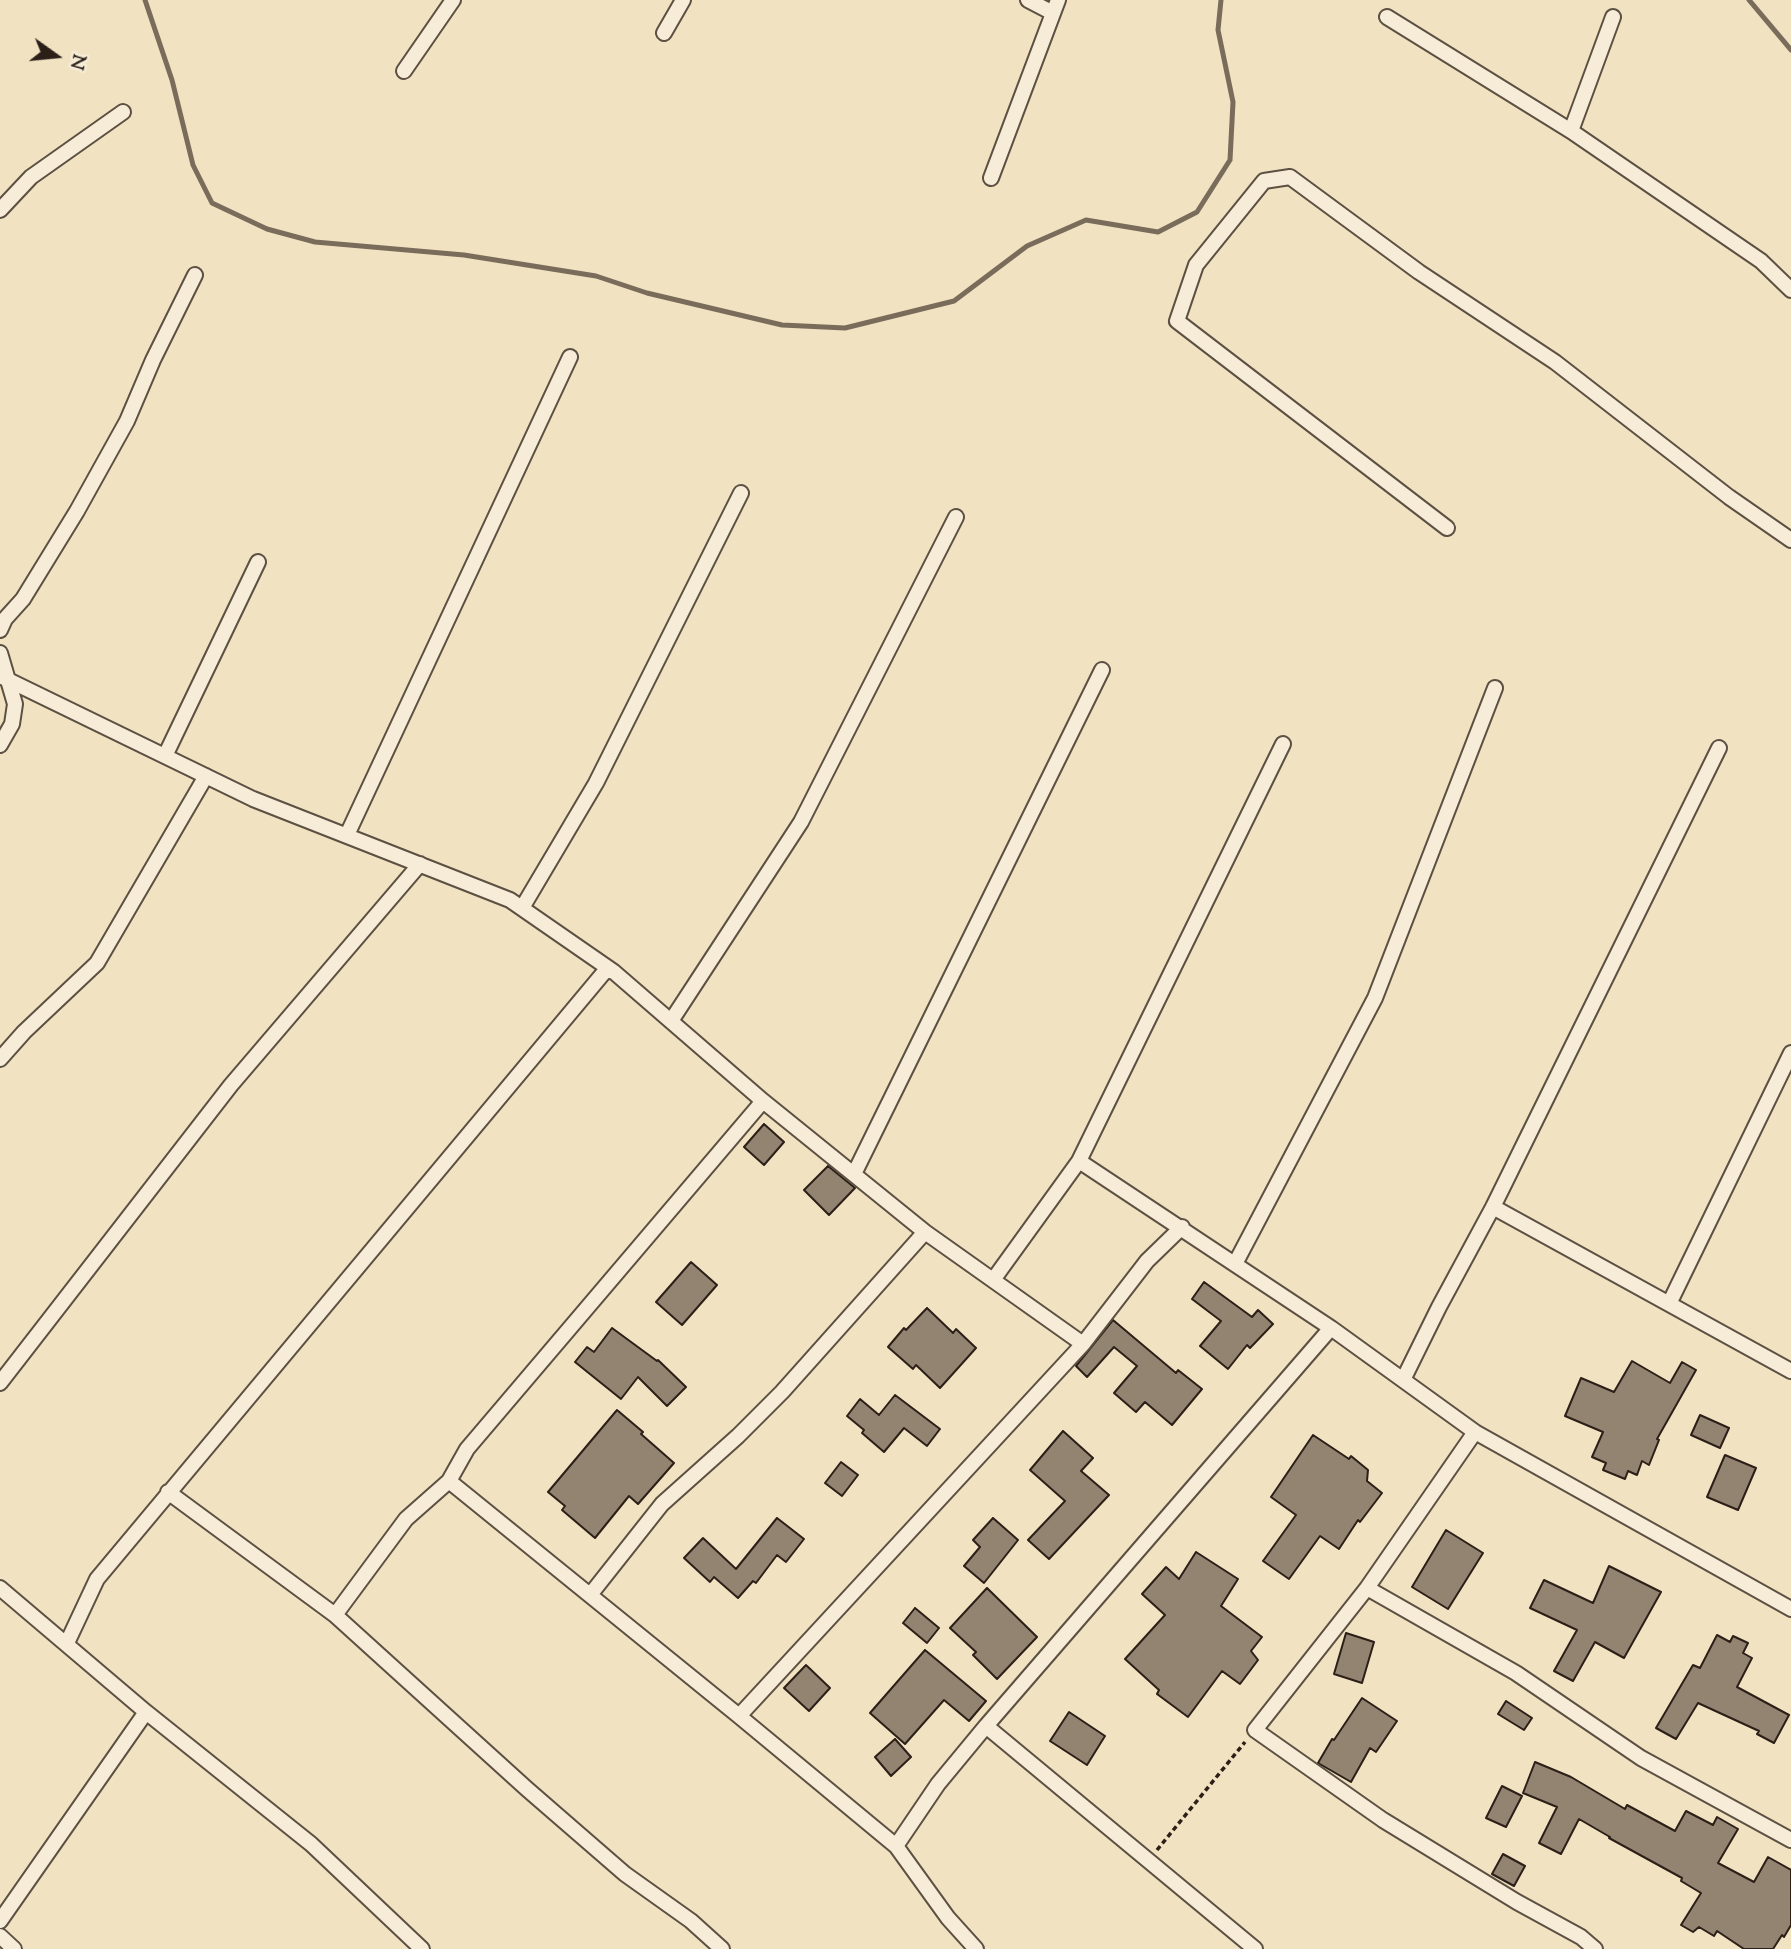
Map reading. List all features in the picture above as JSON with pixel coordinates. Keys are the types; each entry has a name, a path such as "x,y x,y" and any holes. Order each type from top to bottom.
{"street":[{"path":"404,71 453,0"},
{"path":"664,33 682,0"},
{"path":"991,178 1056,6 1028,0"},
{"path":"1387,17 1572,131 1761,261 1791,290"},
{"path":"1572,131 1613,17"},
{"path":"0,210 31,177 123,112"},
{"path":"1447,528 1177,321 1196,265 1264,181 1290,177 1419,272 1555,362 1729,498 1791,540"},
{"path":"0,630 5,619 23,599 77,511 121,432 195,275"},
{"path":"347,835 570,356"},
{"path":"522,908 596,783 741,493"},
{"path":"671,1021 801,822 956,517"},
{"path":"165,756 258,562"},
{"path":"0,653 4,678 15,704 12,724 0,745"},
{"path":"854,1174 1102,670"},
{"path":"4,678 253,799 510,900 614,972 763,1101 925,1232 1083,1343"},
{"path":"1235,1264 1375,998 1495,688"},
{"path":"993,1280 1079,1161 1283,744"},
{"path":"1403,1380 1493,1208 1719,748"},
{"path":"0,1059 24,1032 97,963 206,776"},
{"path":"0,1382 230,1085 420,864"},
{"path":"66,1643 97,1579 168,1492 601,974 606,970 614,972"},
{"path":"1669,1304 1791,1053"},
{"path":"335,1615 406,1519 449,1481 467,1449 763,1101"},
{"path":"1079,1161 1331,1328 1475,1432 1791,1609"},
{"path":"1493,1208 1791,1371"},
{"path":"740,1716 1083,1343 1147,1261 1182,1227"},
{"path":"590,1595 662,1504 782,1392 925,1232"},
{"path":"896,1846 938,1784 986,1726 1331,1328"},
{"path":"1475,1432 1367,1588 1255,1730 1382,1820 1517,1902 1581,1937 1595,1949"},
{"path":"449,1481 896,1846 948,1918 976,1949"},
{"path":"168,1492 335,1615 625,1874 691,1921 722,1949"},
{"path":"0,1588 146,1712 312,1844 422,1949"},
{"path":"1367,1588 1516,1673 1641,1758 1791,1840"},
{"path":"0,1921 146,1712"},
{"path":"986,1726 1255,1949"},
{"path":"0,1936 14,1949"}],"path":[{"path":"1149,1859 1255,1730"}],"building":[{"path":"764,1124 784,1142 764,1165 744,1147"},
{"path":"828,1166 855,1188 829,1215 804,1190"},
{"path":"691,1262 717,1285 682,1325 656,1302"},
{"path":"1204,1282 1252,1317 1258,1310 1273,1324 1250,1348 1247,1345 1228,1369 1200,1346 1221,1321 1192,1299"},
{"path":"927,1308 953,1333 956,1329 976,1348 940,1388 916,1365 913,1369 888,1347 904,1328 906,1330"},
{"path":"1113,1320 1176,1373 1178,1370 1202,1389 1172,1425 1145,1402 1136,1412 1114,1393 1137,1366 1114,1347 1087,1377 1076,1366"},
{"path":"612,1328 658,1360 686,1387 667,1406 638,1377 621,1399 575,1362 587,1347 594,1352"},
{"path":"1632,1361 1670,1383 1682,1362 1696,1370 1657,1439 1659,1440 1649,1465 1642,1461 1637,1475 1628,1471 1625,1479 1603,1470 1606,1463 1592,1457 1603,1432 1565,1416 1581,1378 1614,1392"},
{"path":"895,1395 940,1429 927,1446 904,1428 884,1452 847,1416 860,1399 879,1415"},
{"path":"617,1410 674,1463 638,1504 629,1496 595,1538 562,1510 565,1506 548,1492"},
{"path":"1700,1415 1729,1428 1720,1448 1691,1435"},
{"path":"1063,1431 1093,1458 1081,1471 1109,1495 1049,1559 1028,1540 1065,1501 1030,1470"},
{"path":"1313,1435 1349,1459 1351,1456 1368,1470 1367,1481 1382,1493 1360,1522 1358,1520 1339,1549 1320,1536 1289,1579 1263,1561 1296,1515 1271,1497"},
{"path":"1725,1455 1756,1468 1738,1510 1707,1497"},
{"path":"841,1462 858,1475 842,1496 825,1483"},
{"path":"777,1518 804,1539 786,1562 777,1555 756,1583 753,1581 738,1598 714,1577 710,1582 684,1558 703,1538 736,1569"},
{"path":"993,1518 1018,1540 984,1583 964,1566 980,1547 973,1540"},
{"path":"1446,1530 1483,1553 1448,1609 1412,1587"},
{"path":"1196,1552 1238,1579 1221,1606 1262,1637 1251,1651 1258,1660 1240,1684 1222,1671 1188,1717 1157,1694 1159,1690 1125,1659 1165,1615 1142,1594 1166,1567 1179,1579"},
{"path":"1609,1566 1661,1592 1624,1658 1595,1642 1573,1681 1554,1671 1577,1630 1530,1608 1544,1580 1593,1603"},
{"path":"987,1588 1037,1637 997,1679 973,1655 976,1652 950,1628"},
{"path":"915,1608 939,1628 927,1643 903,1623"},
{"path":"1346,1633 1374,1642 1362,1683 1334,1674"},
{"path":"1717,1635 1730,1642 1733,1636 1748,1643 1743,1653 1752,1658 1737,1687 1789,1715 1774,1743 1757,1734 1759,1731 1698,1703 1676,1739 1656,1728 1693,1665 1700,1668"},
{"path":"925,1650 986,1701 969,1721 944,1700 905,1744 870,1713"},
{"path":"806,1665 830,1688 809,1711 784,1688"},
{"path":"1362,1698 1397,1721 1376,1752 1370,1748 1351,1782 1318,1763"},
{"path":"1506,1701 1532,1718 1524,1730 1498,1714"},
{"path":"1069,1712 1105,1736 1087,1765 1050,1741"},
{"path":"895,1739 911,1757 891,1776 875,1757"},
{"path":"1535,1762 1571,1777 1625,1809 1627,1805 1675,1831 1686,1811 1713,1825 1717,1817 1738,1829 1718,1863 1754,1882 1768,1857 1791,1870 1791,1925 1784,1937 1782,1935 1773,1949 1744,1949 1717,1931 1714,1936 1699,1927 1693,1932 1681,1925 1701,1893 1681,1881 1682,1878 1579,1819 1561,1854 1539,1843 1557,1807 1523,1793"},
{"path":"1502,1786 1522,1796 1506,1827 1486,1818"},
{"path":"1503,1854 1525,1866 1514,1886 1492,1874"}],"waterway":[{"path":"145,0 172,80 193,165 212,203 267,229 315,242 464,255 596,276 647,293 782,325 845,328 954,301 1027,246 1086,220 1158,232 1197,212 1230,160 1233,102 1218,30 1221,0"},
{"path":"1749,0 1791,50"}]}
